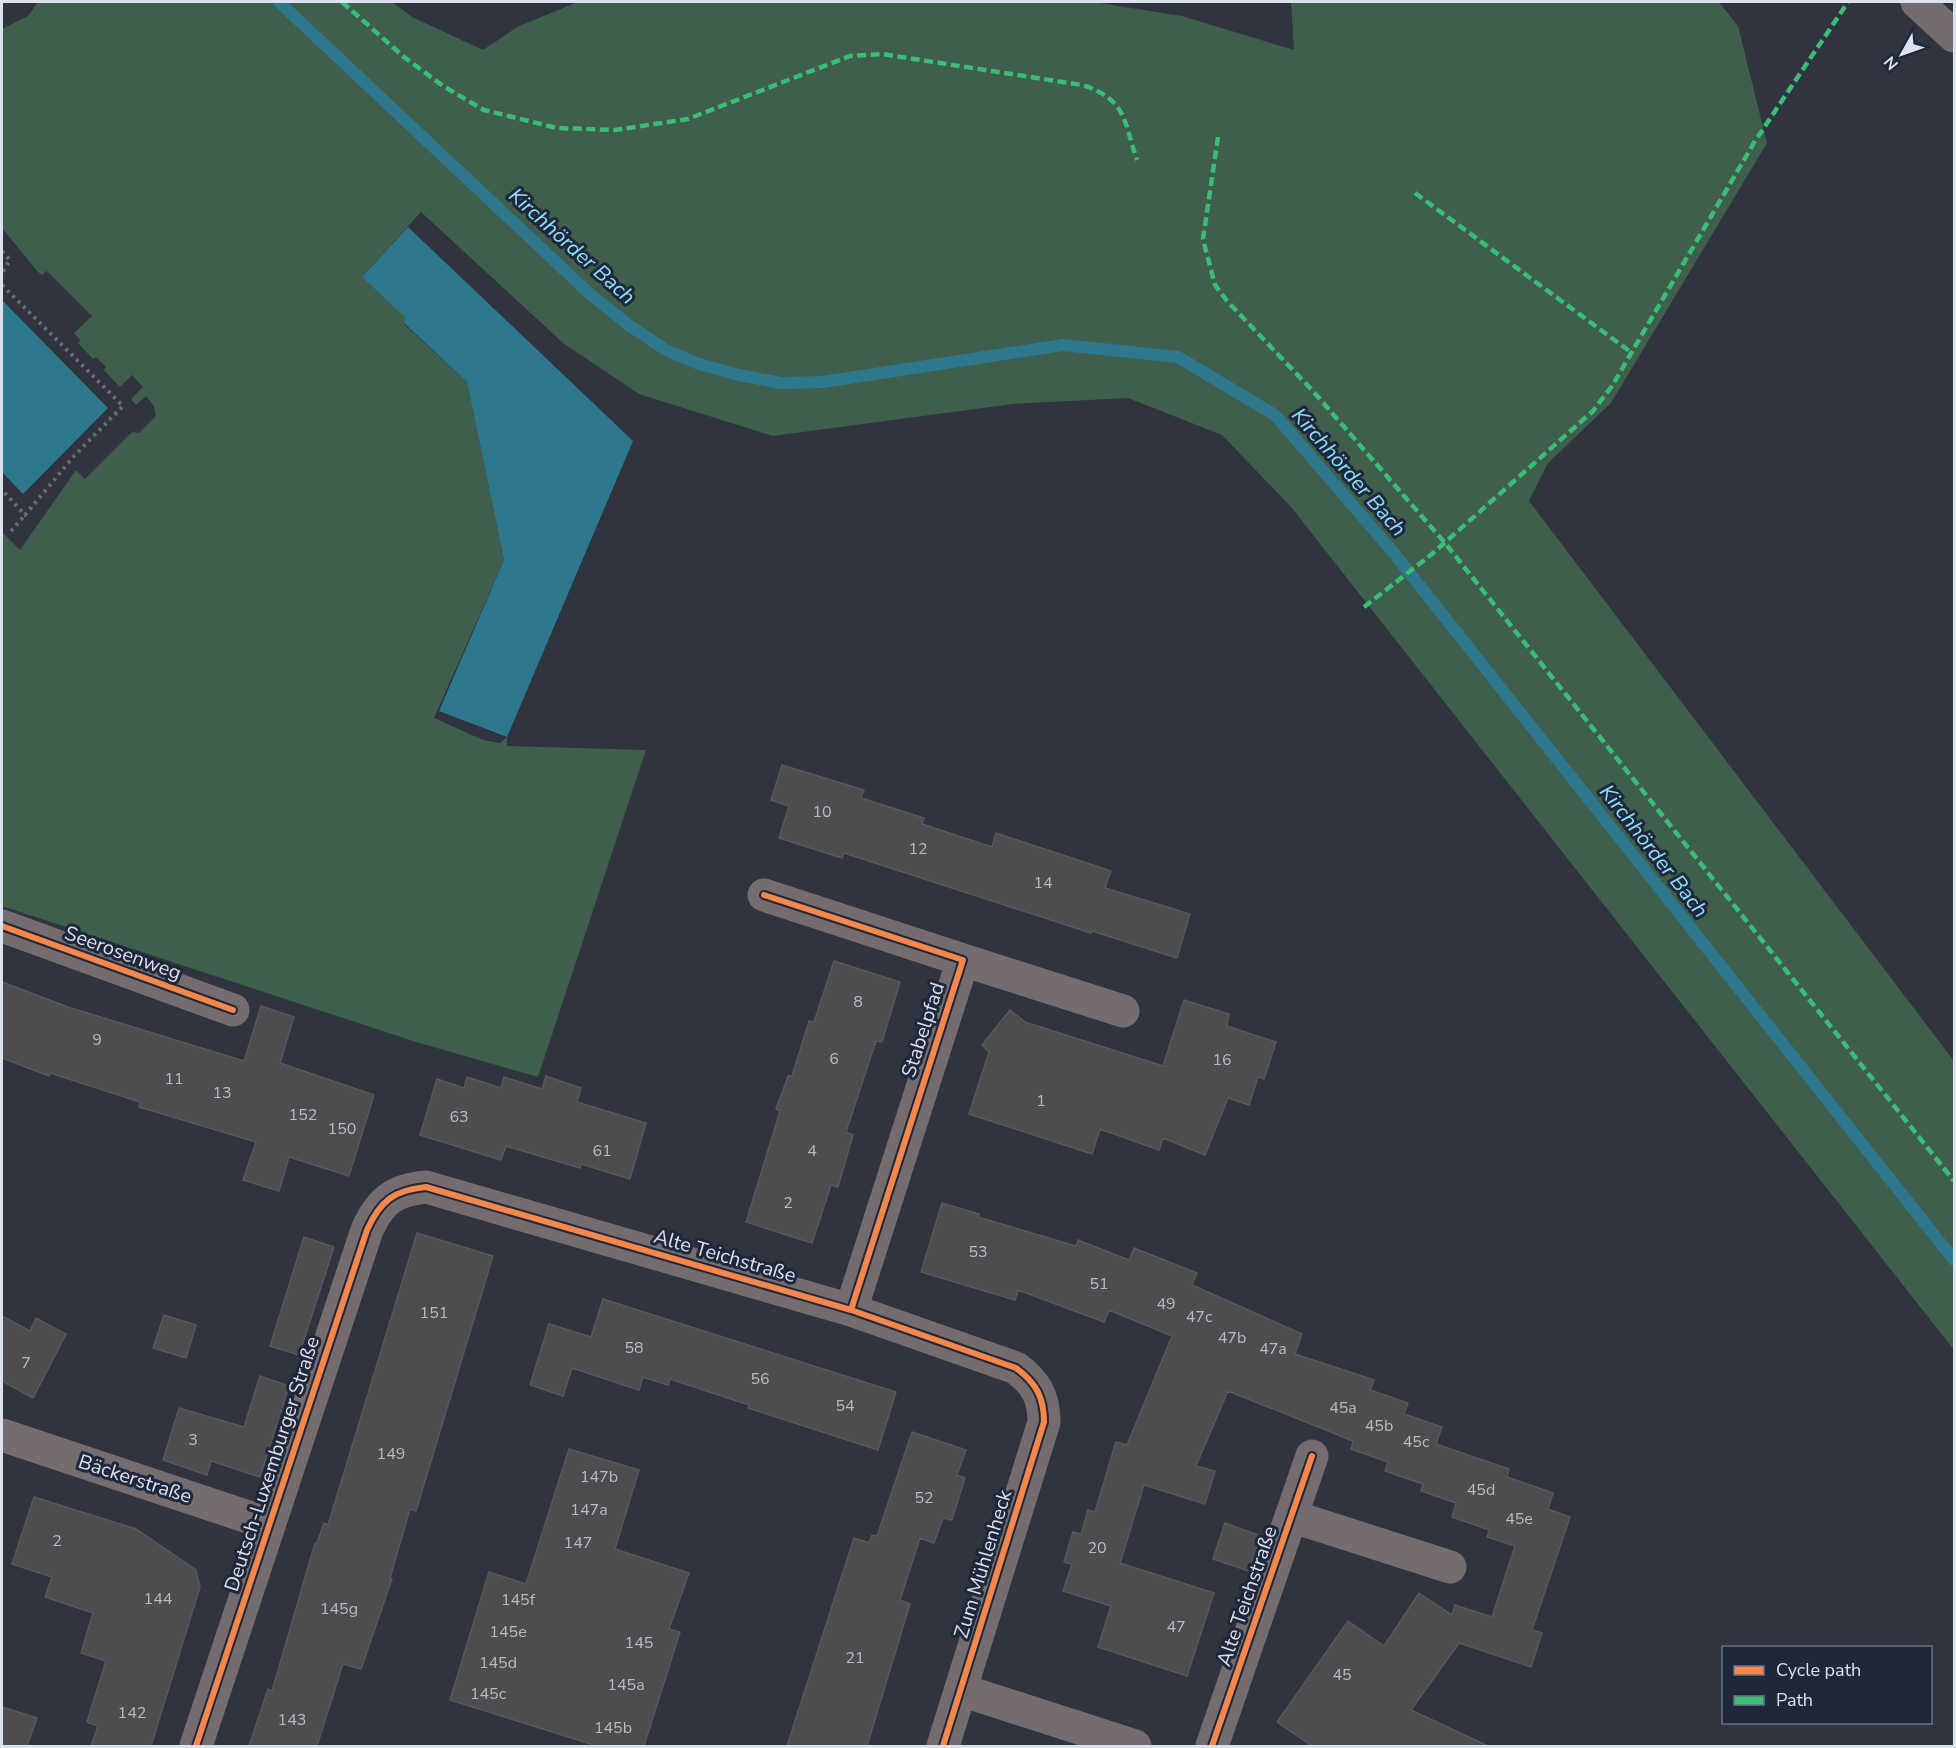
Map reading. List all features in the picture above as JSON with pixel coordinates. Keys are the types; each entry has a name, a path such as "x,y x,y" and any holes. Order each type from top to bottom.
{"street":[{"path":"1917,2 1954,36"},
{"path":"764,895 1124,1011"},
{"name":"Seerosenweg","path":"2,926 233,1010"},
{"name":"Stabelpfad","path":"851,1310 963,960"},
{"name":"Alte Teichstraße","path":"390,1197 405,1189 426,1187 851,1310 1016,1368 1039,1391"},
{"name":"Deutsch-Luxemburger Straße","path":"196,1746 367,1230 375,1213 390,1197"},
{"name":"Zum Mühlenheck","path":"944,1746 1044,1422 1044,1407 1039,1391"},
{"name":"Bäckerstraße","path":"2,1435 269,1524"},
{"name":"Alte Teichstraße","path":"1212,1746 1312,1456"},
{"name":"Alte Teichstraße","path":"1292,1516 1450,1567"},
{"path":"961,1689 1135,1746"}],"path":[{"path":"2,252 10,260 2,273"},
{"path":"2,285 123,406 74,456 11,531"},
{"path":"2,490 25,515"}],"green space":[{"path":"38,2 392,2 412,17 483,50 519,26 578,2 1094,2 1182,16 1294,50 1291,2 1719,2 1738,26 1767,143 1611,403 1548,463 1529,501 1954,1061 1954,1350 1291,507 1222,435 1128,398 1013,404 773,436 639,394 563,343 421,212 362,277 407,318 404,324 467,382 504,560 434,718 483,740 500,743 507,737 507,746 646,750 538,1077 416,1042 2,906 2,532 20,550 76,470 85,479 132,432 139,433 156,416 154,406 146,396 136,405 131,399 143,387 132,375 120,387 104,370 106,367 96,357 93,359 78,343 80,340 74,333 92,316 47,271 42,275 38,272 2,228 2,29 28,16"}],"water":[{"path":"408,227 633,441 507,737 439,711 504,560 467,382 404,323 406,318 362,277"},
{"path":"2,300 108,408 23,494 2,472"}],"building":[{"path":"782,765 864,790 861,798 924,818 922,824 992,847 996,833 1111,871 1105,888 1190,914 1177,958 1092,931 1091,933 844,853 842,858 779,838 789,806 771,800"},
{"path":"834,961 900,982 882,1042 876,1041 846,1132 853,1135 838,1187 831,1185 812,1243 746,1222 780,1111 776,1109 788,1076 792,1076 809,1021 814,1022"},
{"path":"2,982 68,1007 244,1061 261,1006 294,1017 280,1063 374,1095 349,1176 289,1157 279,1191 243,1180 256,1142 139,1107 140,1102 50,1073 49,1076 2,1058"},
{"path":"1184,1000 1229,1014 1227,1026 1276,1042 1264,1079 1258,1077 1249,1105 1228,1098 1205,1155 1163,1138 1159,1150 1100,1129 1092,1154 969,1114 989,1052 982,1045 1010,1010 1025,1022 1163,1066"},
{"path":"546,1076 581,1088 577,1102 646,1123 630,1179 581,1164 580,1168 506,1146 501,1160 420,1135 437,1079 464,1088 467,1077 501,1088 504,1077 542,1089"},
{"path":"942,1203 979,1214 978,1217 1076,1246 1078,1240 1129,1260 1134,1248 1197,1273 1192,1285 1302,1334 1295,1354 1374,1380 1370,1390 1408,1403 1404,1414 1442,1427 1436,1444 1509,1469 1507,1477 1553,1493 1548,1509 1570,1517 1532,1630 1542,1633 1531,1667 1459,1643 1411,1710 1488,1746 1312,1746 1277,1722 1348,1621 1384,1646 1419,1593 1452,1615 1455,1605 1492,1617 1515,1546 1487,1537 1489,1530 1452,1517 1456,1503 1421,1491 1423,1484 1385,1471 1388,1462 1351,1449 1353,1441 1228,1391 1196,1466 1215,1471 1205,1504 1144,1485 1120,1563 1214,1593 1187,1676 1098,1647 1111,1606 1063,1591 1072,1564 1064,1562 1073,1532 1081,1534 1088,1510 1095,1512 1116,1442 1127,1445 1172,1336 1109,1310 1104,1322 1018,1290 1015,1300 921,1272"},
{"path":"417,1233 493,1256 416,1511 410,1509 390,1578 392,1579 361,1669 343,1664 317,1746 249,1746 268,1689 272,1691 315,1543 317,1543 324,1523 328,1525"},
{"path":"304,1237 334,1247 299,1355 270,1346"},
{"path":"603,1299 896,1392 878,1450 748,1408 749,1405 670,1379 668,1385 643,1377 639,1390 572,1368 563,1396 530,1385 549,1324 591,1337"},
{"path":"164,1315 196,1325 186,1358 153,1348"},
{"path":"2,1316 30,1331 36,1318 66,1334 33,1398 2,1381"},
{"path":"260,1376 289,1386 260,1477 211,1461 207,1475 163,1460 179,1408 244,1427"},
{"path":"912,1432 966,1450 957,1475 965,1478 952,1520 943,1518 934,1543 920,1538 900,1600 910,1604 867,1746 787,1746 854,1538 869,1543 872,1535 877,1536"},
{"path":"569,1449 639,1470 615,1549 689,1573 669,1629 680,1632 644,1746 597,1746 450,1700 489,1572 526,1584"},
{"path":"34,1497 136,1529 196,1570 200,1587 151,1746 91,1746 98,1726 87,1722 106,1661 81,1653 93,1613 45,1597 52,1577 12,1564"},
{"path":"1225,1523 1261,1536 1249,1571 1213,1559"},
{"path":"2,1707 37,1718 27,1746 2,1746"}],"waterway":[{"name":"Kirchhörder Bach","path":"279,2 591,295 630,326 666,350 699,364 781,383 823,382 1063,345 1178,357 1275,415 1393,552 1954,1260"}],"marked path":[{"path":"342,2 404,57 443,86 484,110 557,128 615,130 688,119 850,56 882,54 1082,85 1097,91 1108,97 1121,113 1137,160"},
{"path":"1364,607 1432,554 1593,411 1612,386 1755,141 1848,2"},
{"path":"1218,137 1203,239 1215,285 1227,301 1312,390 1445,543 1954,1181"},
{"path":"1415,193 1632,353"}],"cycle path":[{"path":"764,895 963,960 851,1310"},
{"path":"2,926 233,1010"},
{"path":"196,1746 367,1230 377,1211 389,1199 405,1191 426,1187 851,1310 1016,1368 1029,1379 1038,1391 1044,1422 943,1746"},
{"path":"1212,1746 1312,1456"}]}
